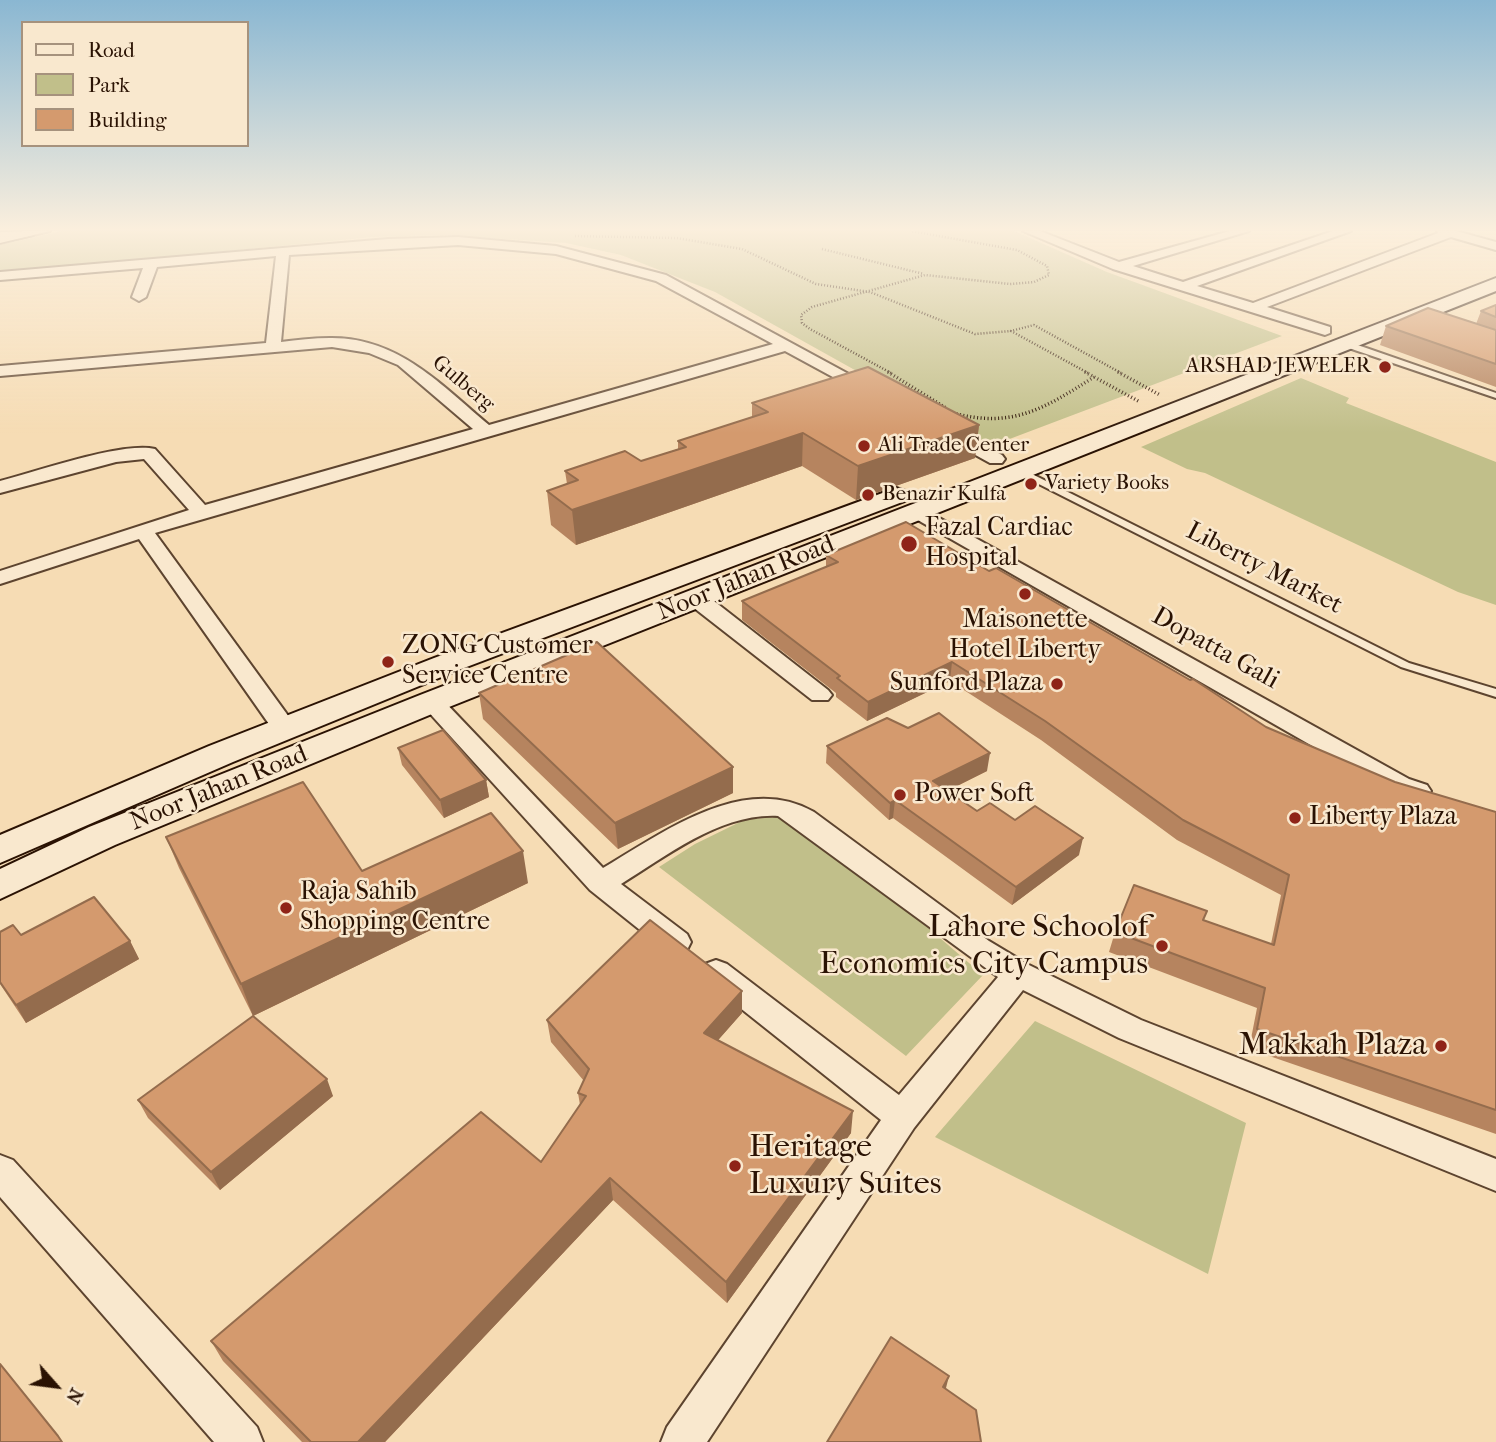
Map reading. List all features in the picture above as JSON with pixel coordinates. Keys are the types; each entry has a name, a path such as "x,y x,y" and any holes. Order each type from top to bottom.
{"street":[{"path":"273,346 278,298"},
{"path":"699,298 886,399"},
{"path":"1216,298 1334,336"},
{"path":"1250,309 1277,298"},
{"name":"Noor Jahan Road","path":"0,850 285,728 574,614 1007,465 1334,336 1421,298"},
{"name":"Noor Jahan Road","path":"0,885 102,836 916,511 1150,398 1334,336 1424,320 1467,298"},
{"name":"Gulberg","path":"0,371 332,342 391,354 486,431"},
{"path":"0,578 142,529 788,345"},
{"path":"935,425 1007,465"},
{"path":"0,487 136,452 149,453 201,512"},
{"name":"Dopatta Gali","path":"916,511 1400,785 1436,796"},
{"path":"142,529 285,728"},
{"path":"697,598 820,695"},
{"path":"432,702 600,883 902,1117"},
{"path":"600,883 706,821 750,807 780,807 805,819 978,949 1018,974 1143,1034 1496,1175"},
{"path":"682,1442 902,1117 1018,974"},
{"path":"0,1171 242,1442"}],"lane":[{"path":"1334,336 1496,396"},
{"name":"Liberty Market","path":"1007,465 1405,665 1496,693"}],"path":[{"path":"846,298 812,307 801,315 802,323 952,412 978,422 1001,421 1047,407 1094,377"},
{"path":"886,298 975,334 1034,326 1150,398"},
{"path":"1011,331 1094,377 1150,398"}],"green space":[{"path":"726,298 1179,298 1282,336 991,446"},
{"path":"1301,378 1349,398 1346,403 1496,462 1496,605 1458,592 1205,473 1187,469 1141,447"},
{"path":"797,815 983,975 906,1056 659,867 695,844 744,820"},
{"path":"1035,1021 1246,1123 1208,1274 935,1137"}],"building":[{"path":"1496,305 1496,317 1481,311"},
{"path":"1428,308 1496,330 1496,364 1386,326"},
{"path":"868,367 979,425 858,466 803,433 572,510 547,491 578,480 565,471 625,451 641,461 686,447 678,441 768,412 752,403"},
{"path":"906,522 989,571 996,568 1190,680 1193,679 1266,727 1395,782 1496,812 1496,1110 1257,1029 1265,988 1115,932 1134,885 1207,911 1203,920 1274,945 1289,875 1183,820 1045,721 952,662 868,702 837,678 840,676 742,601 838,562 826,555"},
{"path":"597,642 733,767 615,823 479,693"},
{"path":"939,713 990,753 933,781 977,811 990,803 1015,820 1035,806 1083,838 1016,887 895,800 890,803 827,746 887,718 908,728"},
{"path":"443,730 486,780 440,800 398,748"},
{"path":"303,782 362,871 491,813 523,851 241,984 166,837"},
{"path":"94,897 130,941 16,1005 0,982 0,932 13,925 21,935"},
{"path":"650,920 742,991 704,1033 853,1111 726,1282 610,1178 358,1442 311,1442 211,1341 481,1112 541,1162 586,1096 578,1093 589,1069 547,1020"},
{"path":"253,1016 327,1079 211,1172 138,1100"},
{"path":"891,1337 949,1376 943,1387 976,1410 981,1442 827,1442"},
{"path":"0,1364 58,1436 62,1442 0,1442"}],"place":[{"name":"ARSHAD JEWELER","path":"1385,367"},
{"name":"Ali Trade Center","path":"864,446"},
{"name":"Variety Books","path":"1031,484"},
{"name":"Benazir Kulfa","path":"868,495"},
{"name":"Fazal Cardiac Hospital","path":"909,544"},
{"name":"Maisonette Hotel Liberty","path":"1025,594"},
{"name":"ZONG Customer Service Centre","path":"388,662"},
{"name":"Sunford Plaza","path":"1057,684"},
{"name":"Power Soft","path":"900,795"},
{"name":"Liberty Plaza","path":"1295,818"},
{"name":"Raja Sahib Shopping Centre","path":"286,908"},
{"name":"Lahore Schoolof Economics City Campus","path":"1162,946"},
{"name":"Makkah Plaza","path":"1441,1046"},
{"name":"Heritage Luxury Suites","path":"735,1166"}]}
